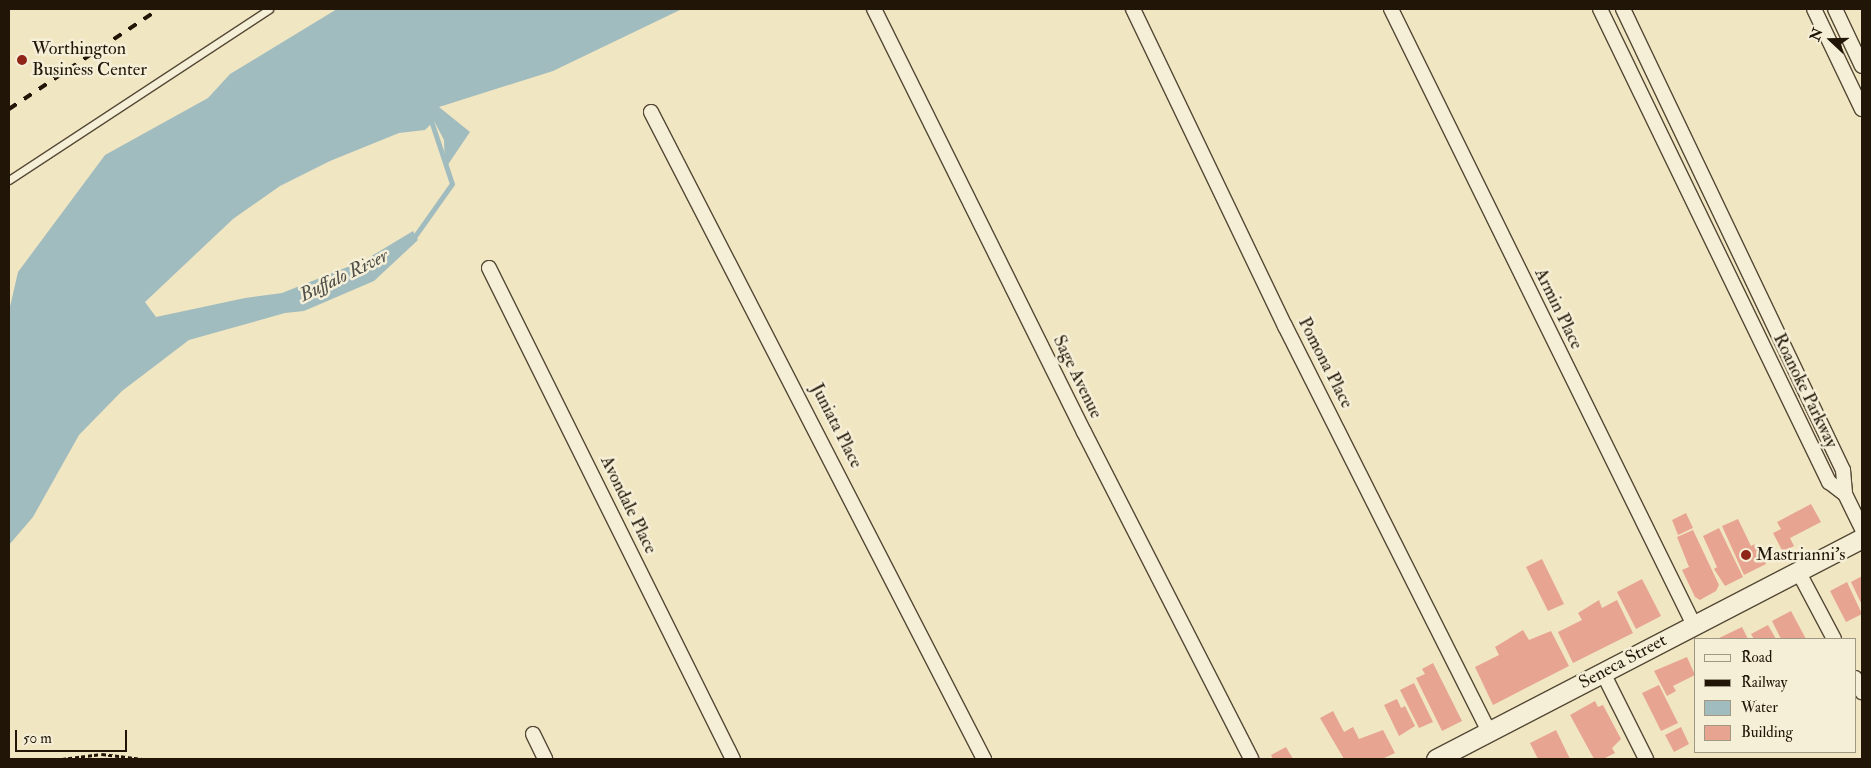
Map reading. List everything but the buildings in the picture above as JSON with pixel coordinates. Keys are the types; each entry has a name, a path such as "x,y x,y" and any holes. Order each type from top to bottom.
{"main road":[{"name":"Seneca Street","path":"1436,759 1862,538"}],"street":[{"name":"Sage Avenue","path":"874,9 1084,432 1251,759"},
{"name":"Pomona Place","path":"1133,9 1285,326 1489,732"},
{"name":"Armin Place","path":"1391,9 1460,154 1694,625"},
{"name":"Roanoke Parkway","path":"1600,9 1829,482 1845,494"},
{"name":"Roanoke Parkway","path":"1623,9 1843,470 1845,494 1862,529"},
{"path":"1814,9 1862,110"},
{"path":"1823,27 1838,14 1862,66"},
{"path":"1653,117 1670,109"},
{"name":"Juniata Place","path":"651,112 984,759"},
{"name":"Avondale Place","path":"489,268 733,759"},
{"path":"1739,299 1758,291"},
{"path":"1798,571 1833,638"},
{"path":"1602,673 1646,759"},
{"path":"1856,680 1862,692"},
{"path":"533,734 545,759"}],"lane":[{"path":"9,180 269,9"}],"path":[{"path":"62,759 102,754 143,759"}],"water":[{"path":"337,9 682,9 553,71 439,107 470,132 445,169 444,140 434,121 425,130 399,133 330,161 280,186 233,219 145,302 156,317 245,298 282,293 365,260 413,231 418,240 374,281 304,311 285,313 189,340 122,391 79,435 33,517 9,545 9,311 18,272 105,155 208,98 230,74"}],"waterway":[{"name":"Buffalo River","path":"413,239 452,184 430,118"}],"railway":[{"path":"9,109 159,9"}],"place":[{"name":"Worthington Business Center","path":"22,60"},
{"name":"Mastrianni's","path":"1746,555"}]}
